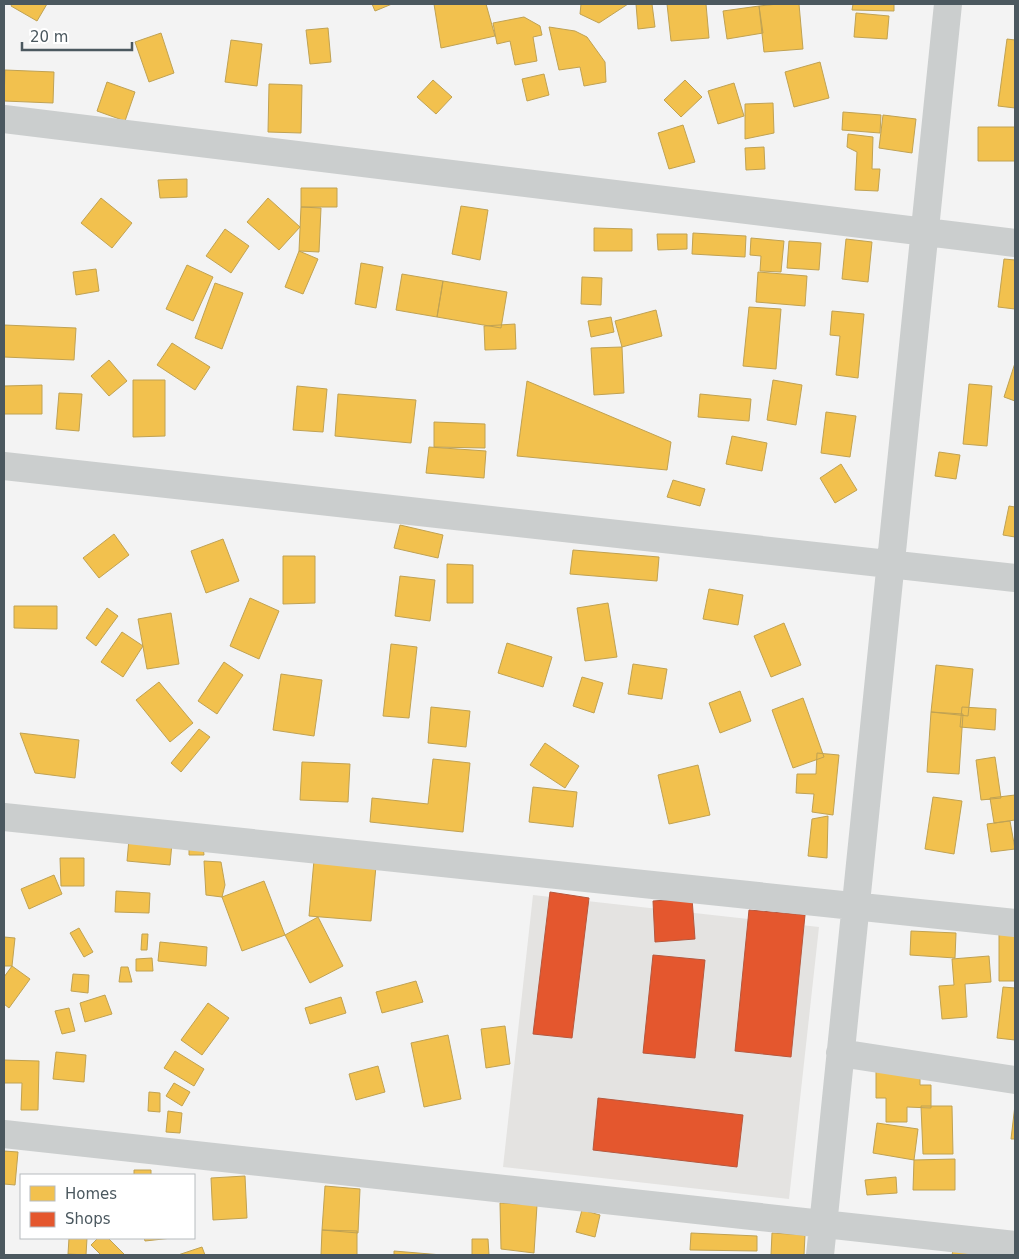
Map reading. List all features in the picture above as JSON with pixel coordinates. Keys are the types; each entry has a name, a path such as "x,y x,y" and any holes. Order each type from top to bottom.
{"street":[{"path":"820,1255 948,4"},
{"path":"4,119 1015,243"},
{"path":"4,466 1015,578"},
{"path":"4,817 1015,922"},
{"path":"840,1053 1015,1080"},
{"path":"4,1134 1015,1244"}],"shaded area":[{"path":"533,895 819,927 789,1199 503,1167"}],"building: Homes":[{"path":"12,4 47,4 37,21 11,6"},
{"path":"372,4 392,4 375,11"},
{"path":"434,4 486,4 495,36 441,48"},
{"path":"581,4 628,4 599,23 580,14"},
{"path":"636,4 652,4 655,27 638,29"},
{"path":"667,4 706,4 709,38 671,41"},
{"path":"799,4 803,49 764,52 759,6"},
{"path":"853,4 894,4 894,11 852,10"},
{"path":"759,6 763,33 727,39 723,11"},
{"path":"856,13 889,16 887,39 854,37"},
{"path":"524,17 540,26 542,35 533,37 537,61 515,65 510,41 497,44 493,23"},
{"path":"549,27 575,31 587,37 605,62 606,82 584,86 580,67 559,70"},
{"path":"328,28 331,62 310,64 306,30"},
{"path":"161,33 174,73 149,82 135,42"},
{"path":"1007,39 1015,40 1015,108 998,106"},
{"path":"231,40 262,44 257,86 225,82"},
{"path":"820,62 829,98 794,107 785,72"},
{"path":"5,70 54,72 53,103 4,101"},
{"path":"544,74 549,95 527,101 522,79"},
{"path":"433,80 452,97 436,114 417,97"},
{"path":"685,80 702,97 681,117 664,100"},
{"path":"107,82 135,92 125,121 97,111"},
{"path":"734,83 744,116 718,124 708,91"},
{"path":"269,84 302,85 301,133 268,132"},
{"path":"773,103 774,133 745,139 745,104"},
{"path":"843,112 881,115 880,133 842,130"},
{"path":"883,115 916,119 912,153 879,148"},
{"path":"683,125 695,162 669,169 658,133"},
{"path":"978,127 1015,127 1015,161 978,161"},
{"path":"848,134 873,137 872,169 880,169 878,191 855,190 857,152 847,147"},
{"path":"764,147 765,169 746,170 745,148"},
{"path":"187,179 187,197 160,198 158,180"},
{"path":"301,188 337,188 337,207 301,207"},
{"path":"101,198 132,223 112,248 81,223"},
{"path":"268,198 300,227 279,250 247,222"},
{"path":"461,206 488,210 480,260 452,254"},
{"path":"301,207 321,208 319,252 299,251"},
{"path":"594,228 632,229 632,251 594,251"},
{"path":"225,229 249,246 231,273 206,256"},
{"path":"693,233 746,236 745,257 692,254"},
{"path":"657,234 687,234 687,249 658,250"},
{"path":"751,238 784,241 781,272 760,271 761,256 750,255"},
{"path":"846,239 872,242 868,282 842,279"},
{"path":"789,241 821,243 819,270 787,268"},
{"path":"299,251 318,259 303,294 285,287"},
{"path":"1004,259 1015,260 1015,309 998,307"},
{"path":"361,263 383,267 376,308 355,304"},
{"path":"187,265 213,277 193,321 166,309"},
{"path":"96,269 99,291 76,295 73,272"},
{"path":"758,272 807,276 805,306 756,302"},
{"path":"402,274 443,281 437,317 396,310"},
{"path":"582,277 602,278 601,305 581,304"},
{"path":"443,281 507,292 501,328 437,317"},
{"path":"215,283 243,293 222,349 195,338"},
{"path":"749,307 781,309 776,369 743,366"},
{"path":"656,310 662,336 622,347 615,321"},
{"path":"832,311 864,314 858,378 836,375 840,336 830,335"},
{"path":"611,317 614,332 591,337 588,321"},
{"path":"515,324 516,349 485,350 484,326"},
{"path":"4,325 76,328 74,360 4,357"},
{"path":"172,343 210,367 195,390 157,365"},
{"path":"622,347 624,393 594,395 591,348"},
{"path":"109,360 127,381 109,396 91,376"},
{"path":"1015,363 1015,401 1004,397"},
{"path":"133,380 165,380 165,436 133,437"},
{"path":"773,380 802,385 796,425 767,420"},
{"path":"527,381 671,442 667,470 517,456"},
{"path":"969,384 992,386 987,446 963,444"},
{"path":"42,385 42,414 4,414 4,386"},
{"path":"297,386 327,389 323,432 293,430"},
{"path":"59,393 82,394 79,431 56,429"},
{"path":"338,394 416,400 411,443 335,436"},
{"path":"700,394 751,399 749,421 698,417"},
{"path":"826,412 856,416 850,457 821,453"},
{"path":"434,422 485,424 485,448 434,447"},
{"path":"732,436 767,443 762,471 726,464"},
{"path":"429,447 486,451 484,478 426,473"},
{"path":"939,452 960,455 956,479 935,476"},
{"path":"841,464 857,490 835,503 820,478"},
{"path":"673,480 705,489 700,506 667,497"},
{"path":"1009,506 1015,507 1015,537 1003,535"},
{"path":"400,525 443,535 438,558 394,548"},
{"path":"114,534 129,555 99,578 83,558"},
{"path":"223,539 239,581 206,593 191,551"},
{"path":"573,550 659,557 657,581 570,574"},
{"path":"283,556 315,556 315,603 283,604"},
{"path":"447,564 473,565 473,603 447,603"},
{"path":"400,576 435,580 430,621 395,616"},
{"path":"709,589 743,595 738,625 703,619"},
{"path":"250,598 279,611 259,659 230,646"},
{"path":"608,603 617,657 585,661 577,608"},
{"path":"14,606 57,606 57,629 14,628"},
{"path":"107,608 118,616 96,646 86,638"},
{"path":"171,613 179,664 147,669 138,619"},
{"path":"784,623 801,665 771,677 754,636"},
{"path":"122,632 143,646 123,677 101,662"},
{"path":"507,643 552,657 543,687 498,673"},
{"path":"391,644 417,647 409,718 383,716"},
{"path":"224,662 243,675 217,714 198,701"},
{"path":"633,664 667,669 662,699 628,694"},
{"path":"936,665 973,669 968,716 931,712"},
{"path":"281,674 322,680 314,736 273,730"},
{"path":"582,677 603,683 594,713 573,706"},
{"path":"159,682 193,723 170,742 136,700"},
{"path":"740,691 751,721 720,733 709,703"},
{"path":"803,698 824,757 793,768 772,710"},
{"path":"431,707 470,711 466,747 428,743"},
{"path":"962,707 996,709 995,730 960,727"},
{"path":"931,712 963,714 959,774 927,772"},
{"path":"199,729 210,737 181,772 171,763"},
{"path":"20,733 79,740 75,778 35,773"},
{"path":"545,743 579,766 565,788 530,765"},
{"path":"817,753 839,755 833,815 812,812 814,794 796,793 797,774 816,774"},
{"path":"995,757 1001,798 981,800 976,760"},
{"path":"433,759 470,763 463,832 370,822 372,798 428,804"},
{"path":"302,762 350,764 348,802 300,800"},
{"path":"698,765 710,815 669,824 658,775"},
{"path":"533,787 577,792 573,827 529,822"},
{"path":"1015,795 1015,820 994,823 990,798"},
{"path":"933,797 962,801 954,854 925,849"},
{"path":"828,816 827,858 808,856 812,819"},
{"path":"1010,821 1015,849 991,852 987,824"},
{"path":"129,839 172,843 170,865 127,861"},
{"path":"189,844 203,845 204,855 189,855"},
{"path":"60,858 84,858 84,886 61,886"},
{"path":"314,860 376,866 371,921 309,916"},
{"path":"204,861 221,862 225,885 222,897 206,895"},
{"path":"54,875 62,894 29,909 21,889"},
{"path":"264,881 285,935 242,951 222,897"},
{"path":"116,891 150,893 149,913 115,912"},
{"path":"318,917 343,966 310,983 285,935"},
{"path":"79,928 93,952 84,957 70,933"},
{"path":"911,931 956,933 955,958 910,955"},
{"path":"142,934 148,934 147,950 141,950"},
{"path":"999,934 1015,934 1015,981 999,981"},
{"path":"4,937 15,938 12,966 4,966"},
{"path":"160,942 207,947 206,966 158,961"},
{"path":"989,956 991,982 965,984 967,1017 942,1019 939,986 954,985 952,959"},
{"path":"152,958 153,971 136,971 136,959"},
{"path":"12,966 30,979 9,1008 4,1004 4,977"},
{"path":"121,967 128,967 132,982 119,982"},
{"path":"73,974 89,975 88,993 71,991"},
{"path":"416,981 423,1002 382,1013 376,992"},
{"path":"1003,987 1015,988 1015,1040 997,1038"},
{"path":"105,995 112,1014 85,1022 80,1003"},
{"path":"341,997 346,1013 310,1024 305,1008"},
{"path":"208,1003 229,1018 202,1055 181,1040"},
{"path":"69,1008 75,1031 62,1034 55,1011"},
{"path":"505,1026 510,1064 486,1068 481,1029"},
{"path":"448,1035 461,1099 424,1107 411,1043"},
{"path":"175,1051 204,1069 194,1086 164,1068"},
{"path":"56,1052 86,1055 84,1082 53,1079"},
{"path":"4,1060 39,1061 38,1110 21,1110 22,1083 4,1083"},
{"path":"378,1066 385,1092 356,1100 349,1074"},
{"path":"876,1069 920,1069 920,1085 931,1085 931,1108 907,1107 907,1122 886,1122 886,1098 876,1098"},
{"path":"174,1083 190,1092 182,1106 166,1096"},
{"path":"149,1092 160,1093 160,1112 148,1111"},
{"path":"1015,1105 1015,1139 1011,1139"},
{"path":"921,1106 952,1106 953,1154 923,1154"},
{"path":"168,1111 182,1113 180,1133 166,1132"},
{"path":"877,1123 918,1129 914,1160 873,1153"},
{"path":"4,1151 18,1152 15,1185 4,1184"},
{"path":"955,1159 955,1190 913,1190 914,1160"},
{"path":"134,1170 151,1170 151,1174 134,1174"},
{"path":"245,1176 247,1218 213,1220 211,1178"},
{"path":"896,1177 897,1193 867,1195 865,1180"},
{"path":"325,1186 360,1189 358,1233 322,1230"},
{"path":"500,1203 537,1205 534,1253 501,1249"},
{"path":"582,1210 600,1215 595,1237 576,1232"},
{"path":"322,1230 357,1231 357,1255 321,1255"},
{"path":"691,1233 757,1236 757,1251 690,1250"},
{"path":"772,1233 805,1235 804,1255 771,1255"},
{"path":"69,1239 87,1239 86,1255 68,1254"},
{"path":"97,1239 109,1239 125,1255 101,1255 91,1245"},
{"path":"144,1239 163,1239 145,1241"},
{"path":"472,1239 488,1239 489,1255 472,1255"},
{"path":"202,1247 205,1255 178,1255"},
{"path":"953,1250 986,1255 952,1255"},
{"path":"394,1251 442,1255 394,1255"}],"building: Shops":[{"path":"550,892 589,898 572,1038 533,1034"},
{"path":"692,898 695,939 655,942 653,901"},
{"path":"749,910 805,915 791,1057 735,1051"},
{"path":"653,955 705,960 695,1058 643,1053"},
{"path":"598,1098 743,1115 737,1167 593,1150"}]}
